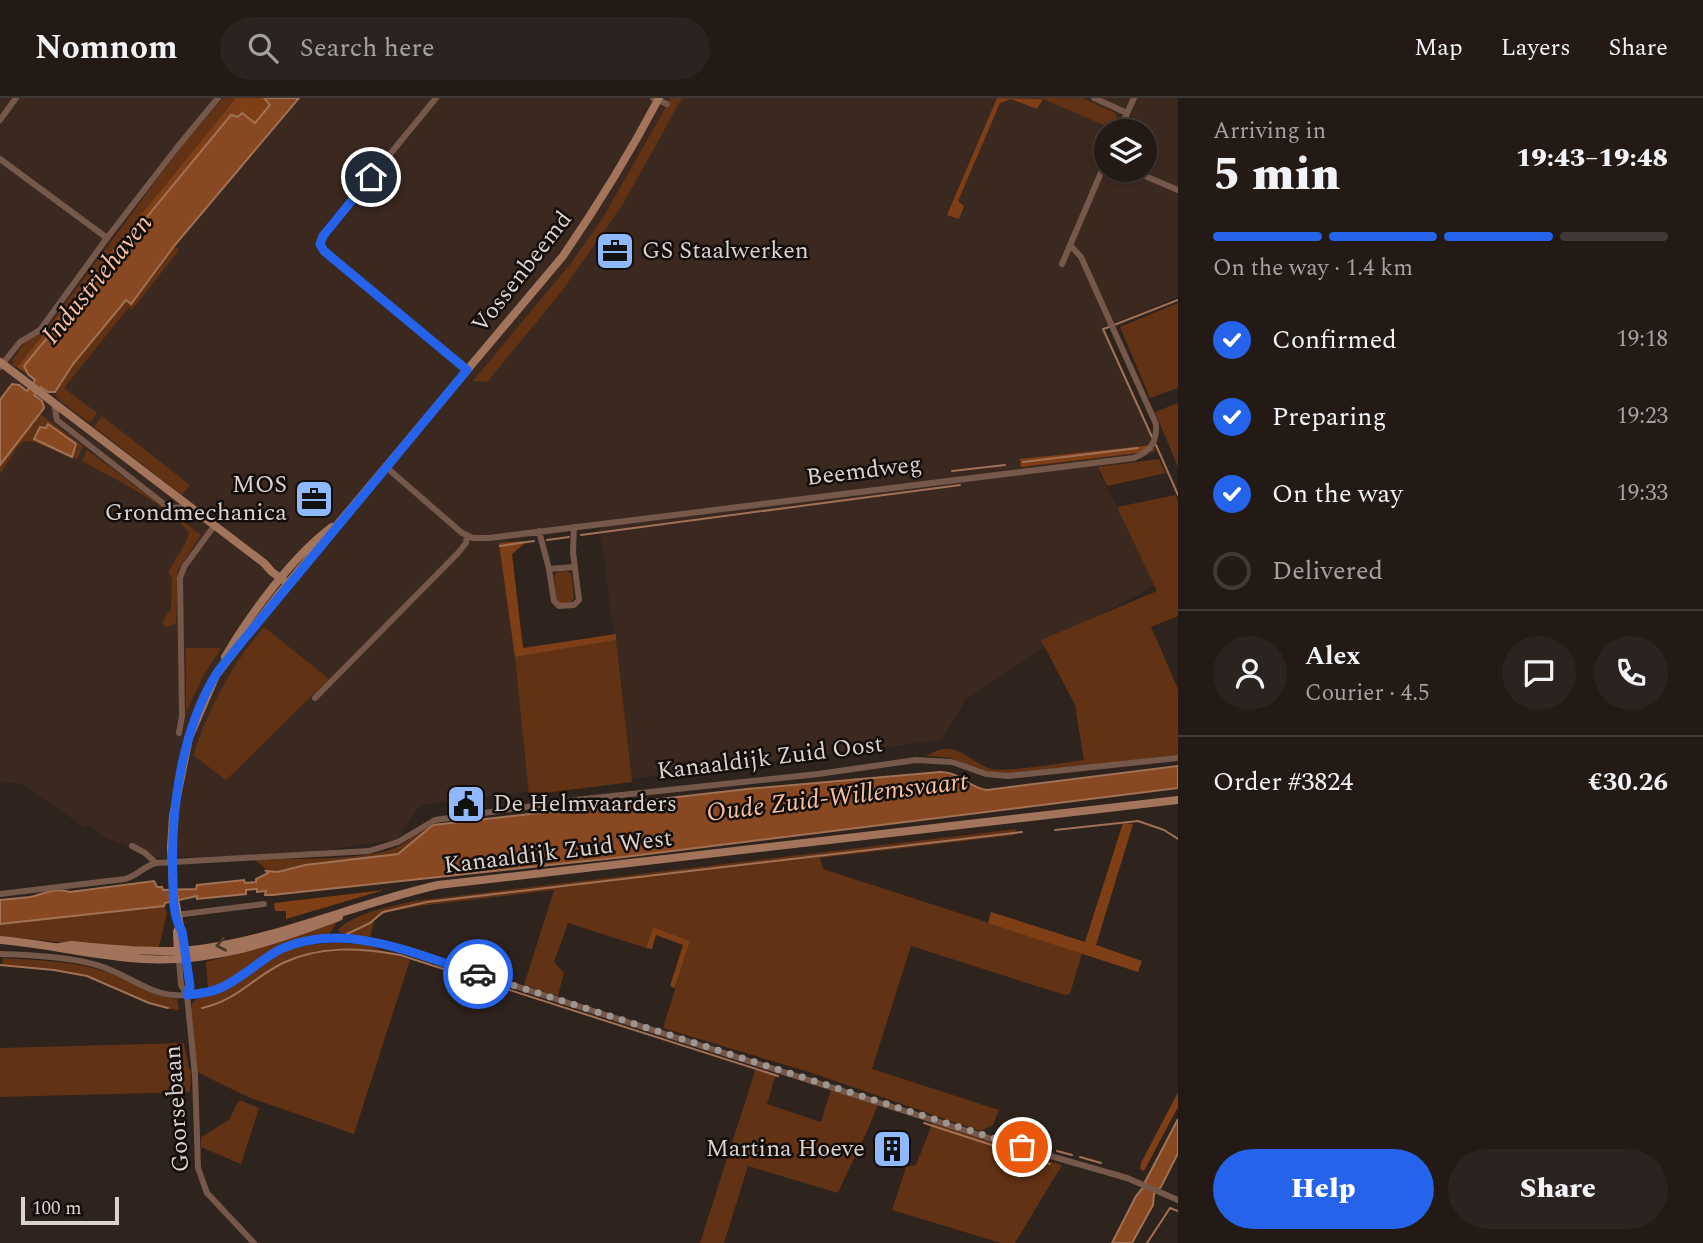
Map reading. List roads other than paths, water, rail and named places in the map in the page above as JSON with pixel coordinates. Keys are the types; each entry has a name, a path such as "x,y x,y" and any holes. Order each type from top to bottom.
{"main road":[{"name":"Vossenbeemd","path":"182,955 173,888 173,816 184,756 195,721 217,674 241,631 285,579 343,519 563,256 630,153 659,100"},
{"path":"1,365 35,387 285,579"},
{"name":"Kanaaldijk Zuid West","path":"0,940 59,947 72,945 182,955 247,940 404,893 450,884 1178,800"}],"street":[{"path":"0,120 16,98"},
{"path":"1,365 20,342 40,330 178,145 218,98"},
{"path":"436,98 323,236 320,244 324,251 467,370"},
{"path":"1094,98 1127,113"},
{"path":"1124,119 1134,98"},
{"path":"0,159 107,238"},
{"path":"1157,181 1178,190"},
{"path":"1062,264 1097,182"},
{"name":"Beemdweg","path":"467,536 489,538 1135,458 1154,444 1156,424 1081,257 1070,245"},
{"path":"54,403 57,420 169,508 189,507"},
{"path":"88,444 96,435"},
{"path":"315,698 466,543 467,536 386,467"},
{"path":"179,733 182,716 180,578 184,567 214,526"},
{"path":"539,531 554,601 556,605 574,605 579,600 574,527"},
{"path":"549,569 575,567"},
{"name":"Kanaaldijk Zuid Oost","path":"0,894 125,879 134,877 148,865 156,863 369,851 398,842 435,820 575,800 916,761 952,762 986,774 1008,776 1178,758"},
{"path":"132,846 156,863"},
{"path":"177,915 264,904"},
{"path":"0,954 54,958 103,966 161,993 187,995 218,989 280,950 296,944 331,937 357,939 400,949 995,1140 1126,1178 1178,1200"},
{"name":"Goorsebaan","path":"182,955 181,985 187,995 195,1075 198,1168 206,1193 254,1243"}],"water":[{"name":"Industriehaven","path":"264,98 299,98 174,246 131,304 126,300 73,364 55,392 48,392 41,387 34,395 42,401 44,408 0,465 0,400 12,384 27,391 35,380 24,366 231,115 238,117 242,113 255,123 270,105"},
{"path":"48,424 76,444 72,457 34,439 40,427 46,428"},
{"name":"Oude Zuid-Willemsvaart","path":"1178,766 1178,788 624,857 272,895 265,895 266,891 257,892 257,889 246,890 246,894 197,899 197,896 165,903 164,906 0,924 0,900 54,891 70,892 154,881 157,887 162,887 163,890 196,889 197,885 244,880 245,883 256,882 256,879 268,873 266,871 278,872 305,865 398,854 433,825 747,789 940,772 952,774 987,790"},
{"path":"1178,1119 1178,1153 1161,1187 1154,1194 1153,1205 1132,1243 1112,1243 1136,1196 1146,1184"}],"waterway":[{"path":"1114,325 1178,300"},
{"path":"1109,327 1103,329 1152,437"},
{"path":"1156,445 1178,495"},
{"path":"1023,462 1138,448"},
{"path":"952,471 1005,465"},
{"path":"581,535 960,485"},
{"path":"547,540 569,537"},
{"path":"500,546 534,541"},
{"path":"1055,830 1138,821 1164,830 1178,839"},
{"path":"347,934 370,923 383,912 427,902 1022,832"},
{"path":"202,1008 225,1000 272,969 297,957 326,951 370,951 400,955 778,1076"},
{"path":"0,965 87,976 149,1003 168,1008"},
{"path":"924,1123 1050,1164"},
{"path":"1005,1136 1048,1148"},
{"path":"1057,1151 1072,1155"},
{"path":"1080,1157 1101,1163"},
{"path":"1147,1243 1170,1208 1178,1211"}],"place":[{"name":"GS Staalwerken","path":"615,251"},
{"name":"MOS Grondmechanica","path":"314,499"},
{"name":"De Helmvaarders","path":"466,804"},
{"name":"Martina Hoeve","path":"892,1149"}]}
